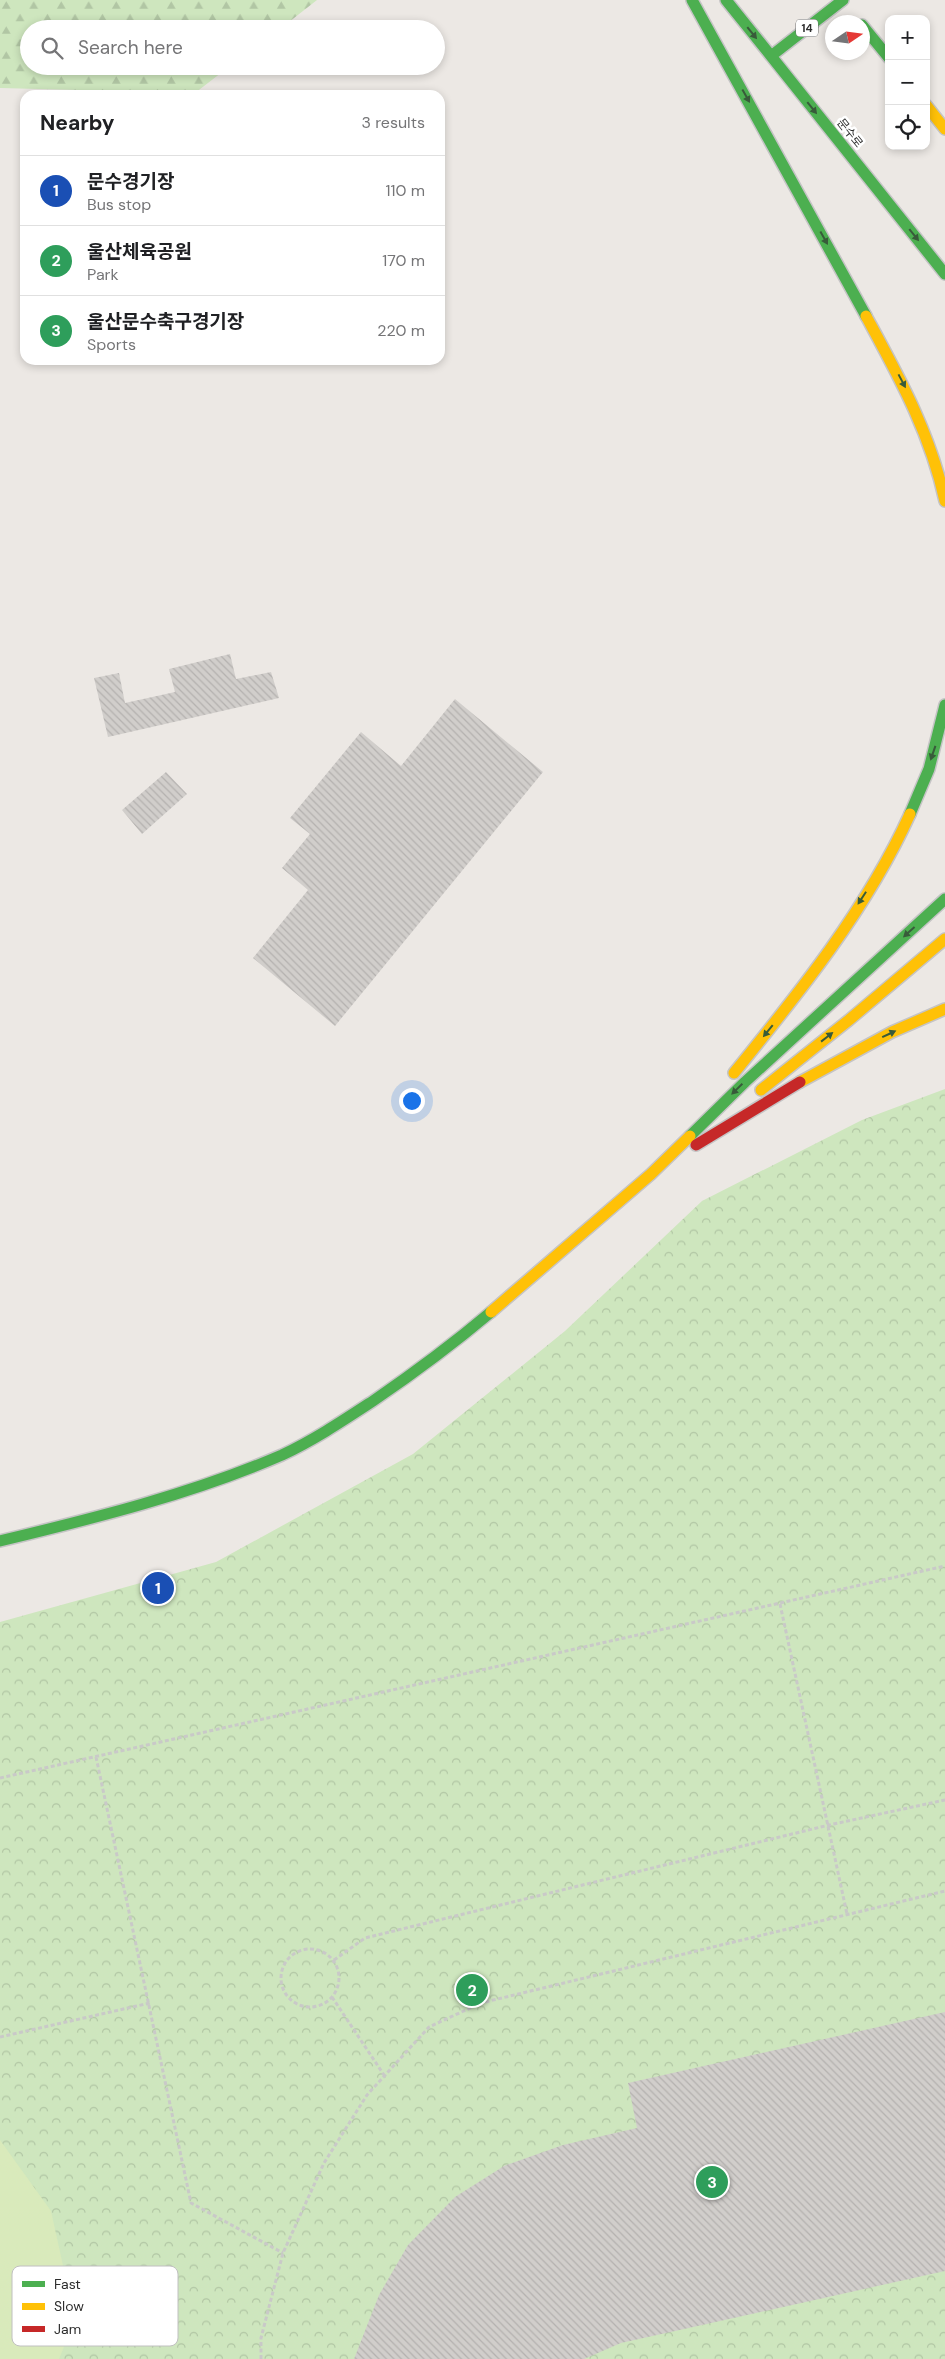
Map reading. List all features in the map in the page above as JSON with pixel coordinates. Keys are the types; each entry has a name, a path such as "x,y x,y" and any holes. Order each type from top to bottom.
{"main road":[{"path":"692,0 910,397 927,436 941,481 945,502"},
{"name":"문수로","path":"726,0 730,13 771,56 945,274"},
{"path":"730,13 746,0"},
{"path":"851,10 885,53"},
{"name":"14","path":"771,56 851,10"},
{"path":"719,31 722,53"},
{"path":"930,110 945,129"},
{"path":"651,1174 780,1016 865,895 901,831 921,789 936,745 945,705"},
{"path":"651,1174 744,1082 945,899"},
{"path":"0,1541 92,1519 202,1486 283,1454 344,1420 437,1357 512,1295 651,1174 849,1020 945,939"},
{"path":"651,1174 773,1096 822,1068 945,1009"}],"path":[{"path":"0,1778 945,1566"},
{"path":"780,1604 847,1914"},
{"path":"96,1757 150,2003 191,2203 283,2254"},
{"path":"334,1960 365,1938 829,1825 945,1800"},
{"path":"261,2359 261,2338 283,2254 324,2163 366,2095 429,2027 481,2003 945,1891"},
{"path":"318,1949 334,1960 340,1979 332,1997 324,2004 315,2007 305,2007 288,1998 280,1980 284,1962 299,1950 318,1949"},
{"path":"332,1997 384,2075"},
{"path":"0,2037 150,2003"}],"green space":[{"path":"0,0 317,0 291,20 20,20 20,75 218,75 199,90 0,88"},
{"path":"945,1089 945,2359 0,2359 0,1622 216,1562 413,1454 565,1331 702,1201 862,1120"},
{"path":"0,2140 51,2211 63,2266 12,2266 12,2346 64,2346 59,2359 0,2359"}],"building":[{"path":"230,654 236,679 271,672 279,698 108,737 94,678 119,673 125,703 175,692 169,669"},
{"path":"455,699 543,772 335,1026 253,958 308,890 282,868 310,834 290,818 361,732 401,766"},
{"path":"166,772 187,794 142,834 122,810"},
{"path":"945,2012 945,2271 621,2343 584,2359 354,2359 379,2295 408,2245 455,2197 504,2166 563,2145 637,2128 628,2083"}],"traffic: fast":[{"path":"692,0 866,316"},
{"path":"726,0 771,56 843,0"},
{"path":"870,35 885,53"},
{"path":"771,56 945,274"},
{"path":"910,814 929,769 945,705"},
{"path":"690,1136 745,1082 945,899"},
{"path":"0,1541 143,1504 213,1482 282,1455 317,1436 373,1401 433,1358 491,1312"}],"traffic: slow":[{"path":"930,110 945,129"},
{"path":"866,316 902,383 922,428 939,476 945,501"},
{"path":"734,1073 807,981 853,917 893,849 910,814"},
{"path":"761,1090 849,1020 945,939"},
{"path":"800,1082 892,1032 945,1009"},
{"path":"491,1312 651,1174 690,1136"}],"traffic: jam":[{"path":"696,1145 800,1082"}],"place":[{"name":"문수경기장","path":"158,1588"},
{"name":"울산체육공원","path":"472,1990"},
{"name":"울산문수축구경기장","path":"712,2182"}]}
